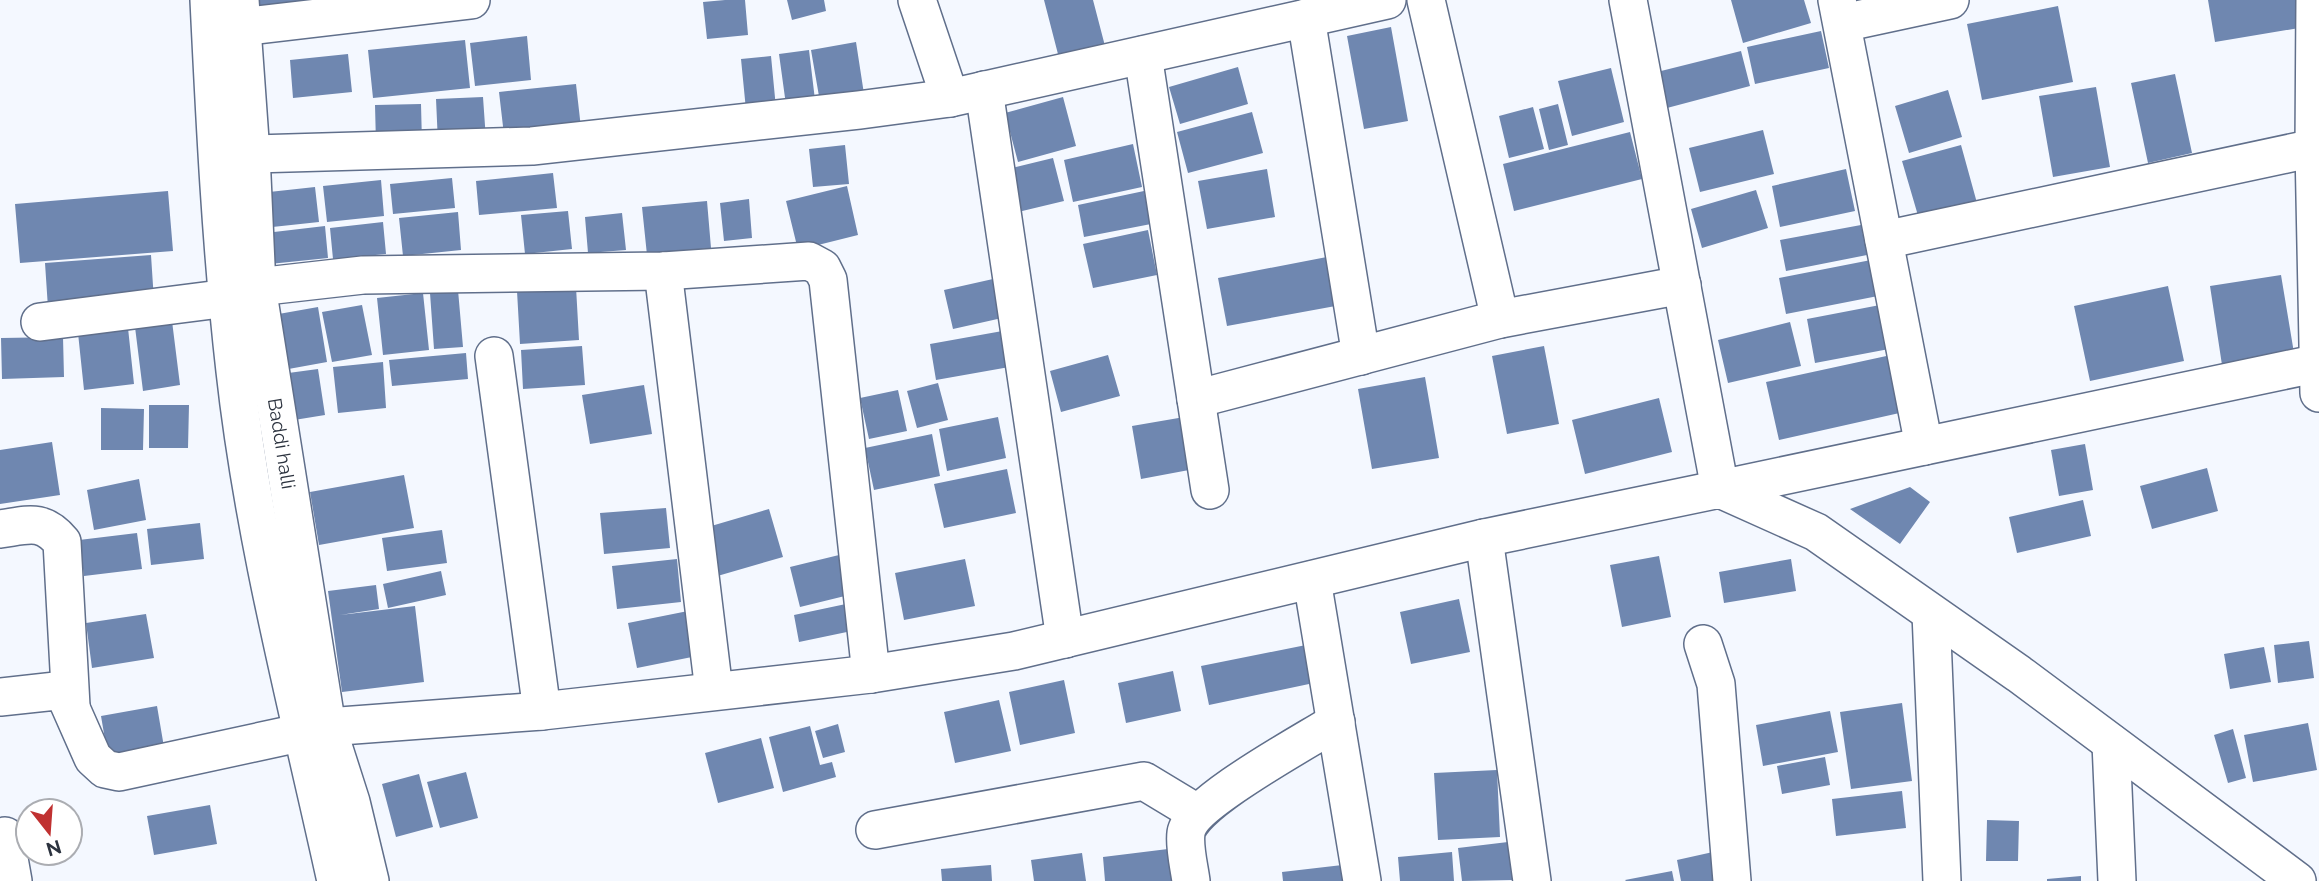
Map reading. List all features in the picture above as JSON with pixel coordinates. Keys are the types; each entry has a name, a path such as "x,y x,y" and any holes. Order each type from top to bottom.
{"street":[{"path":"209,0 229,89 216,161 243,293"},
{"path":"240,14 471,0"},
{"path":"917,0 967,94 1065,639"},
{"path":"251,154 532,146 859,110 967,94 1387,0"},
{"path":"1426,0 1500,319"},
{"path":"1628,0 1720,489"},
{"path":"1924,446 1840,12 1950,0"},
{"path":"0,696 56,691 66,697 93,758 105,769 119,772 315,730 542,710 871,674 1014,651 1484,538 1924,446 2319,373 2314,148 2315,0"},
{"name":"Baddi halli","path":"240,14 229,89 251,154 243,293 315,730 351,802 370,881"},
{"path":"1306,18 1361,356"},
{"path":"1143,55 1210,490"},
{"path":"1884,240 2314,148"},
{"path":"40,322 363,275 663,271 809,261 822,268 828,280 871,674"},
{"path":"663,271 714,691"},
{"path":"1196,399 1500,319 1682,285"},
{"path":"494,356 542,710"},
{"path":"1720,489 1816,532 2111,743 2297,881"},
{"path":"0,529 39,524 52,529 62,542 71,706"},
{"path":"1484,538 1532,881"},
{"path":"1312,580 1362,881"},
{"path":"1931,613 1942,881"},
{"path":"1703,643 1716,684 1732,881"},
{"path":"1191,881 1186,831 1196,813 1215,797 1336,722"},
{"path":"315,730 336,881"},
{"path":"2111,743 2117,881"},
{"path":"876,830 1144,781 1196,813"},
{"path":"5,836 13,881"}],"building":[{"path":"258,0 303,0 304,9 259,13"},
{"path":"745,0 748,35 707,39 703,2"},
{"path":"787,0 824,0 826,11 792,20"},
{"path":"1044,0 1093,0 1105,46 1059,58"},
{"path":"1731,0 1804,0 1811,23 1743,43"},
{"path":"2208,0 2306,0 2311,26 2215,42"},
{"path":"2058,6 2073,82 1982,100 1967,24"},
{"path":"1391,27 1408,121 1364,129 1347,36"},
{"path":"1821,31 1829,68 1755,84 1747,47"},
{"path":"527,36 531,80 475,86 470,43"},
{"path":"465,40 470,88 373,98 368,50"},
{"path":"856,42 864,94 820,102 811,50"},
{"path":"809,50 815,100 786,105 779,54"},
{"path":"1741,51 1750,86 1667,108 1657,72"},
{"path":"348,54 352,92 293,98 290,60"},
{"path":"771,56 776,108 746,110 741,59"},
{"path":"1238,67 1248,104 1180,124 1169,87"},
{"path":"1611,68 1624,122 1572,136 1558,81"},
{"path":"2175,74 2192,153 2148,163 2131,83"},
{"path":"576,84 581,128 504,135 499,92"},
{"path":"2096,87 2110,167 2053,177 2039,96"},
{"path":"1948,90 1962,137 1909,153 1895,106"},
{"path":"483,97 486,140 438,143 436,99"},
{"path":"1063,97 1076,146 1018,162 1005,113"},
{"path":"421,104 422,143 376,144 375,105"},
{"path":"1558,104 1568,145 1549,150 1539,109"},
{"path":"1533,107 1544,149 1509,158 1499,116"},
{"path":"1252,112 1263,153 1188,173 1177,132"},
{"path":"1763,130 1774,174 1700,192 1689,148"},
{"path":"1630,132 1642,179 1514,211 1503,164"},
{"path":"1133,144 1142,187 1073,202 1064,160"},
{"path":"845,145 849,184 813,187 809,149"},
{"path":"1961,145 1977,203 1919,219 1902,161"},
{"path":"1053,158 1064,201 1010,214 1000,171"},
{"path":"1267,169 1275,217 1207,229 1198,181"},
{"path":"1846,169 1855,211 1780,227 1772,186"},
{"path":"553,173 557,208 479,215 476,181"},
{"path":"452,178 455,208 393,214 390,184"},
{"path":"381,180 384,216 327,222 323,186"},
{"path":"847,186 858,235 798,250 786,201"},
{"path":"315,187 319,222 263,228 260,193"},
{"path":"1756,190 1768,228 1702,248 1691,209"},
{"path":"168,191 173,251 20,263 15,204"},
{"path":"1144,191 1151,224 1084,237 1078,205"},
{"path":"749,199 752,238 724,241 720,203"},
{"path":"707,201 711,248 647,255 642,207"},
{"path":"568,211 572,249 525,254 521,215"},
{"path":"458,212 461,250 403,256 399,218"},
{"path":"622,213 626,250 588,253 585,217"},
{"path":"383,222 386,254 333,259 330,228"},
{"path":"1861,225 1867,255 1786,271 1780,240"},
{"path":"325,226 328,258 260,265 257,234"},
{"path":"1148,230 1157,275 1093,288 1083,244"},
{"path":"151,255 154,301 48,308 45,263"},
{"path":"1332,256 1341,305 1227,326 1218,278"},
{"path":"1871,260 1878,296 1786,314 1779,278"},
{"path":"2281,275 2294,353 2222,365 2210,286"},
{"path":"993,279 1002,318 953,329 944,290"},
{"path":"2168,286 2184,361 2090,381 2074,306"},
{"path":"576,287 579,340 520,344 517,291"},
{"path":"458,290 463,347 434,349 430,293"},
{"path":"423,293 429,350 383,355 377,298"},
{"path":"362,305 372,355 332,362 322,312"},
{"path":"1880,305 1889,349 1815,363 1807,319"},
{"path":"318,307 327,362 283,370 273,315"},
{"path":"172,321 180,385 143,391 135,327"},
{"path":"1790,322 1801,366 1728,383 1718,340"},
{"path":"128,328 134,384 84,390 78,333"},
{"path":"1008,330 1015,366 936,380 930,344"},
{"path":"63,337 64,377 2,379 1,338"},
{"path":"582,346 585,385 523,389 521,350"},
{"path":"1544,346 1559,424 1507,434 1492,356"},
{"path":"466,353 468,379 392,386 389,360"},
{"path":"1108,355 1120,396 1061,412 1050,371"},
{"path":"1891,355 1904,412 1779,440 1766,382"},
{"path":"383,362 386,408 338,413 333,367"},
{"path":"318,369 325,415 288,421 281,374"},
{"path":"1425,377 1439,458 1372,469 1358,389"},
{"path":"938,383 948,420 917,428 907,391"},
{"path":"644,385 652,434 590,444 582,395"},
{"path":"898,390 907,431 869,439 860,398"},
{"path":"1659,398 1672,452 1585,474 1572,420"},
{"path":"149,405 189,405 188,448 149,448"},
{"path":"101,408 144,409 143,450 101,450"},
{"path":"1196,415 1205,467 1141,479 1132,426"},
{"path":"998,417 1006,458 947,471 939,429"},
{"path":"932,434 940,476 874,490 865,448"},
{"path":"52,442 60,495 0,504 0,450"},
{"path":"2085,444 2093,490 2059,496 2051,450"},
{"path":"2207,468 2218,511 2152,529 2140,486"},
{"path":"1007,469 1016,513 944,528 934,484"},
{"path":"404,475 414,528 319,545 310,492"},
{"path":"139,479 146,520 94,530 87,490"},
{"path":"1910,487 1930,502 1900,544 1850,509"},
{"path":"2083,500 2091,536 2017,553 2009,517"},
{"path":"666,508 670,548 604,554 600,513"},
{"path":"769,509 783,557 714,577 701,529"},
{"path":"200,523 204,559 151,565 147,529"},
{"path":"442,530 447,563 387,571 382,538"},
{"path":"137,533 142,569 84,576 79,540"},
{"path":"839,555 849,595 800,607 790,567"},
{"path":"1659,556 1671,617 1622,627 1610,565"},
{"path":"677,559 681,602 617,609 612,566"},
{"path":"965,559 975,606 904,620 895,573"},
{"path":"1791,559 1796,591 1724,603 1719,572"},
{"path":"441,571 446,595 388,608 383,584"},
{"path":"376,585 379,609 340,615 415,606 424,682 342,692 328,591"},
{"path":"1459,599 1470,652 1411,664 1400,612"},
{"path":"860,601 866,628 799,642 794,615"},
{"path":"688,611 697,656 637,668 628,623"},
{"path":"146,614 154,658 92,668 86,623"},
{"path":"2309,641 2314,678 2278,683 2274,645"},
{"path":"1321,642 1328,680 1209,705 1201,666"},
{"path":"2264,647 2271,682 2230,689 2224,654"},
{"path":"1173,671 1181,711 1126,723 1118,683"},
{"path":"1064,680 1075,733 1020,745 1009,692"},
{"path":"999,700 1011,751 955,763 944,712"},
{"path":"1902,703 1912,781 1851,789 1840,712"},
{"path":"157,706 165,753 109,763 101,716"},
{"path":"1830,711 1838,752 1763,766 1756,725"},
{"path":"2308,723 2317,770 2253,782 2244,735"},
{"path":"838,724 845,752 823,758 815,731"},
{"path":"810,726 820,765 832,762 836,777 783,792 769,737"},
{"path":"2233,729 2246,778 2228,783 2214,735"},
{"path":"761,738 774,788 718,803 705,753"},
{"path":"1825,757 1830,785 1782,794 1777,766"},
{"path":"1497,770 1500,837 1438,840 1434,773"},
{"path":"466,772 478,818 440,828 427,782"},
{"path":"419,774 433,827 396,837 382,784"},
{"path":"1902,791 1906,828 1836,836 1832,799"},
{"path":"210,805 217,844 154,855 147,816"},
{"path":"1987,820 2019,821 2018,861 1986,861"},
{"path":"1508,842 1513,880 1462,881 1458,848"},
{"path":"1168,849 1172,881 1105,881 1103,857"},
{"path":"1452,852 1454,881 1400,881 1398,857"},
{"path":"1713,852 1720,881 1681,881 1677,860"},
{"path":"1082,853 1086,881 1034,881 1031,860"},
{"path":"1351,864 1354,881 1283,881 1282,872"},
{"path":"991,865 992,881 942,881 941,869"},
{"path":"1672,871 1674,881 1625,880"},
{"path":"2081,876 2081,881 2047,881 2047,879"}]}
